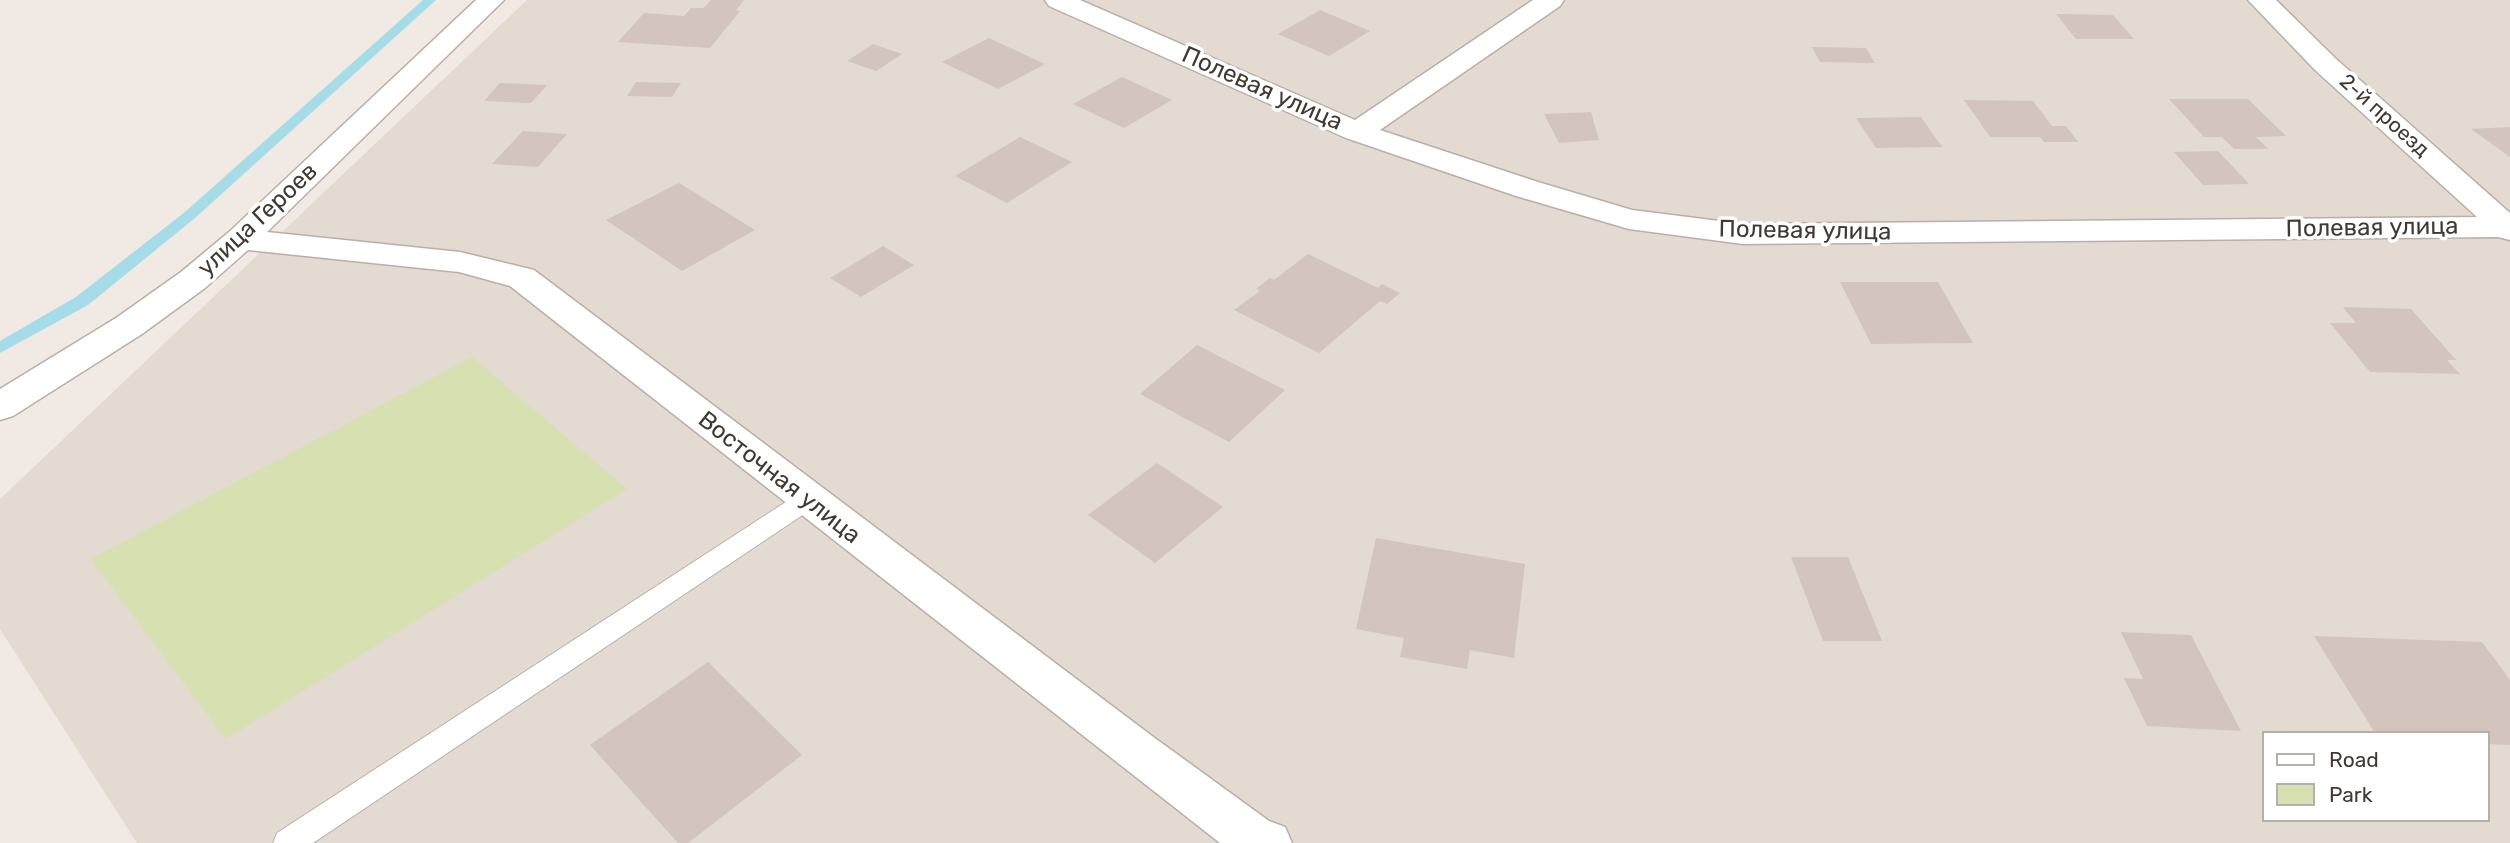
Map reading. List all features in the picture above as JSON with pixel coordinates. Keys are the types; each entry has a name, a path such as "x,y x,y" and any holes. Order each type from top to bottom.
{"street":[{"name":"улица Героев","path":"0,407 129,326 193,280 241,239 491,0"},
{"name":"Полевая улица","path":"1058,0 1357,132 1527,189 1629,219 1743,234 2509,228"},
{"path":"1357,132 1551,0"},
{"name":"2-й проезд","path":"2261,0 2325,64 2509,228"},
{"name":"Восточная улица","path":"241,239 460,262 522,278 1135,751 1261,843"}],"lane":[{"path":"288,843 807,500"}],"shaded area":[{"path":"527,0 2510,0 2510,843 137,843 0,629 0,499"}],"green space":[{"path":"472,357 627,489 226,739 91,559"}],"building":[{"path":"711,0 744,0 736,10 740,11 710,48 618,42 644,13 684,16 691,8 704,8"},
{"path":"1320,10 1370,31 1329,56 1278,34"},
{"path":"2056,14 2113,15 2134,39 2076,39"},
{"path":"989,38 1045,64 998,89 942,62"},
{"path":"873,44 902,54 876,71 847,61"},
{"path":"1812,47 1866,48 1875,63 1820,62"},
{"path":"1122,77 1172,100 1124,128 1073,104"},
{"path":"636,82 681,83 672,97 627,96"},
{"path":"500,83 547,85 531,103 484,101"},
{"path":"2169,99 2248,99 2286,136 2256,137 2268,149 2234,149 2222,137 2204,137"},
{"path":"1964,100 2033,101 2052,126 2066,126 2078,142 2044,142 2040,137 1990,137"},
{"path":"1591,112 1599,140 1559,143 1544,114"},
{"path":"1921,117 1942,147 1876,148 1856,118"},
{"path":"2510,127 2510,157 2471,129"},
{"path":"523,131 567,134 538,167 492,164"},
{"path":"1020,137 1072,162 1007,203 955,176"},
{"path":"2218,151 2249,184 2203,185 2174,152"},
{"path":"679,183 755,230 682,271 606,220"},
{"path":"883,246 914,265 861,297 830,278"},
{"path":"1308,254 1378,288 1382,284 1400,293 1387,304 1380,301 1319,353 1234,310 1260,291 1256,289 1270,278 1274,280"},
{"path":"1840,282 1938,282 1973,343 1871,344"},
{"path":"2343,307 2411,309 2456,360 2447,360 2460,374 2370,372 2330,323 2356,323"},
{"path":"1197,345 1285,390 1229,442 1140,394"},
{"path":"1157,463 1223,507 1155,563 1088,515"},
{"path":"1376,538 1525,564 1514,658 1470,650 1467,669 1400,657 1404,638 1356,629"},
{"path":"1791,557 1848,557 1882,641 1823,641"},
{"path":"2121,632 2191,635 2241,731 2147,726 2124,678 2143,679"},
{"path":"2314,636 2482,642 2510,680 2510,745 2489,744 2489,731 2374,731"},
{"path":"708,662 802,755 688,843 678,843 590,745"}],"waterway":[{"path":"0,348 82,301 190,215 430,0"}]}
